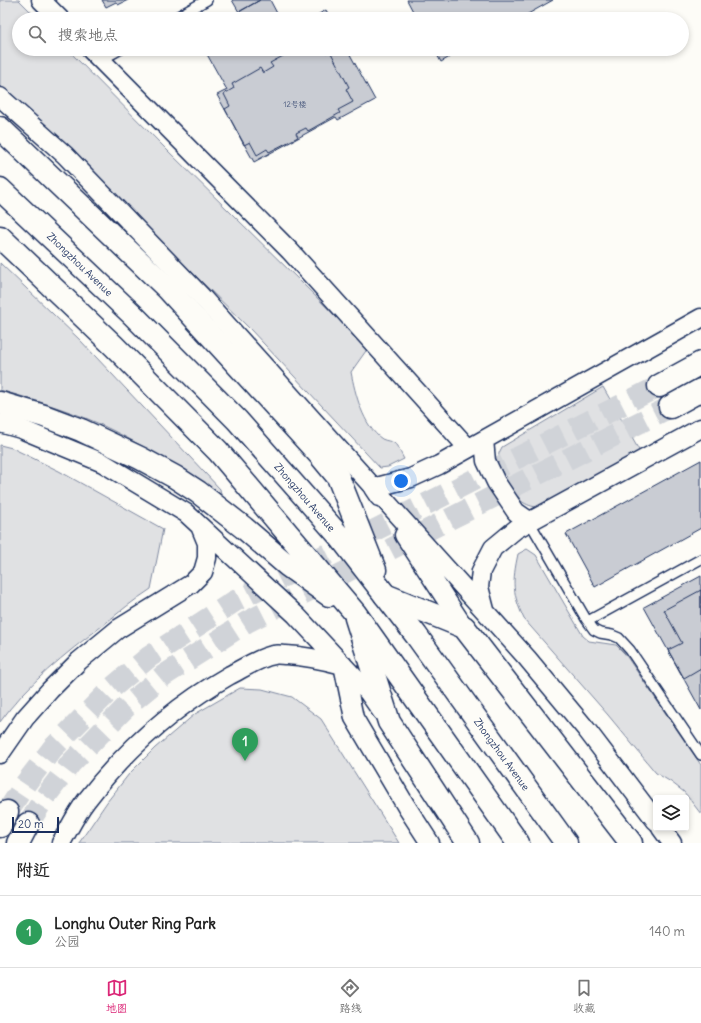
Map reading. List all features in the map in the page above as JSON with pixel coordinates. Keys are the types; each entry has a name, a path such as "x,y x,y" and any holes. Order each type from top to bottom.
{"main road":[{"path":"0,128 168,289 319,454 338,477 385,595 464,627 631,843"},
{"name":"Zhongzhou Avenue","path":"0,189 127,310 237,420 341,538 425,648 566,843"},
{"path":"0,237 114,346 218,452 355,613 518,843"},
{"path":"659,386 701,363"},
{"path":"670,407 701,390"},
{"path":"0,403 44,416 81,430 140,458 175,477 198,492 244,528 287,565 355,613 389,722 468,843"},
{"path":"18,843 28,824"}],"street":[{"path":"41,0 53,12"},
{"path":"96,56 290,251 468,448"},
{"path":"0,96 65,155 201,296 527,658 581,724 653,817"},
{"path":"373,488 411,478 439,465 701,318"},
{"path":"0,423 21,428 103,463 186,513 296,615 368,692 389,722"},
{"path":"486,613 479,587 481,571 493,548 516,529 529,521 701,428"},
{"path":"484,440 486,460 496,482 516,512 529,521"},
{"path":"373,488 464,627"},
{"path":"0,754 25,718 79,661 118,629 191,584 203,572 208,558 207,543 200,526"},
{"path":"61,843 85,802 112,770 146,735 189,701 215,684 249,664 274,655 321,659 343,665"},
{"path":"343,665 354,718 406,806 430,843"},
{"path":"663,831 672,843"}],"lane":[{"path":"186,12 207,0"},
{"path":"529,521 594,630 619,638 630,650 701,755"},
{"path":"588,621 701,559"}],"shaded area":[{"path":"0,0 19,0 31,12 12,12 12,56 74,56 368,348 351,372 355,390 365,418 370,426 382,439 393,442 404,459 388,467 380,468 250,329 0,86"},
{"path":"0,263 80,340 220,489 221,495 154,453 99,424 57,407 0,390"},
{"path":"603,387 640,452 539,507 525,504 521,501 498,462 499,453 502,447"},
{"path":"0,445 12,448 59,471 163,529 151,589 120,611 47,670 22,695 0,722"},
{"path":"527,549 536,555 583,636 589,641 616,645 625,654 701,765 701,814 689,798 689,795 686,795 671,782 656,773 608,715 524,619 517,602 514,587 518,554"},
{"path":"240,688 262,689 292,697 321,719 399,843 79,843 107,802 129,774 155,748 195,714"}],"building":[{"path":"102,0 128,0 118,5 116,2 106,7"},
{"path":"232,0 260,0 239,12"},
{"path":"260,0 270,0 276,12 239,12"},
{"path":"407,0 553,0 532,12 413,12"},
{"path":"208,56 351,56 375,100 338,120 336,117 254,162 217,95 227,90"},
{"path":"283,56 333,56 349,87 346,89 353,102 338,110 340,113 308,131 306,128 296,133 298,137 269,152 267,149 257,155 250,142 244,145 225,109 230,106 224,94 234,88 232,84 260,68 263,73 273,67 270,63"},
{"path":"438,56 452,56 441,62"},
{"path":"701,460 701,528 595,587 566,534"},
{"path":"701,576 701,710 644,607"},
{"path":"701,590 701,668 684,678 668,650 682,643 664,610"}],"tunnel":[{"path":"7,812 26,783 53,748 113,687 149,657 235,601 659,386"},
{"path":"28,824 45,797 71,763 129,704 163,676 247,622 670,407"}],"place":[{"name":"Longhu Outer Ring Park","path":"245,761"}]}
